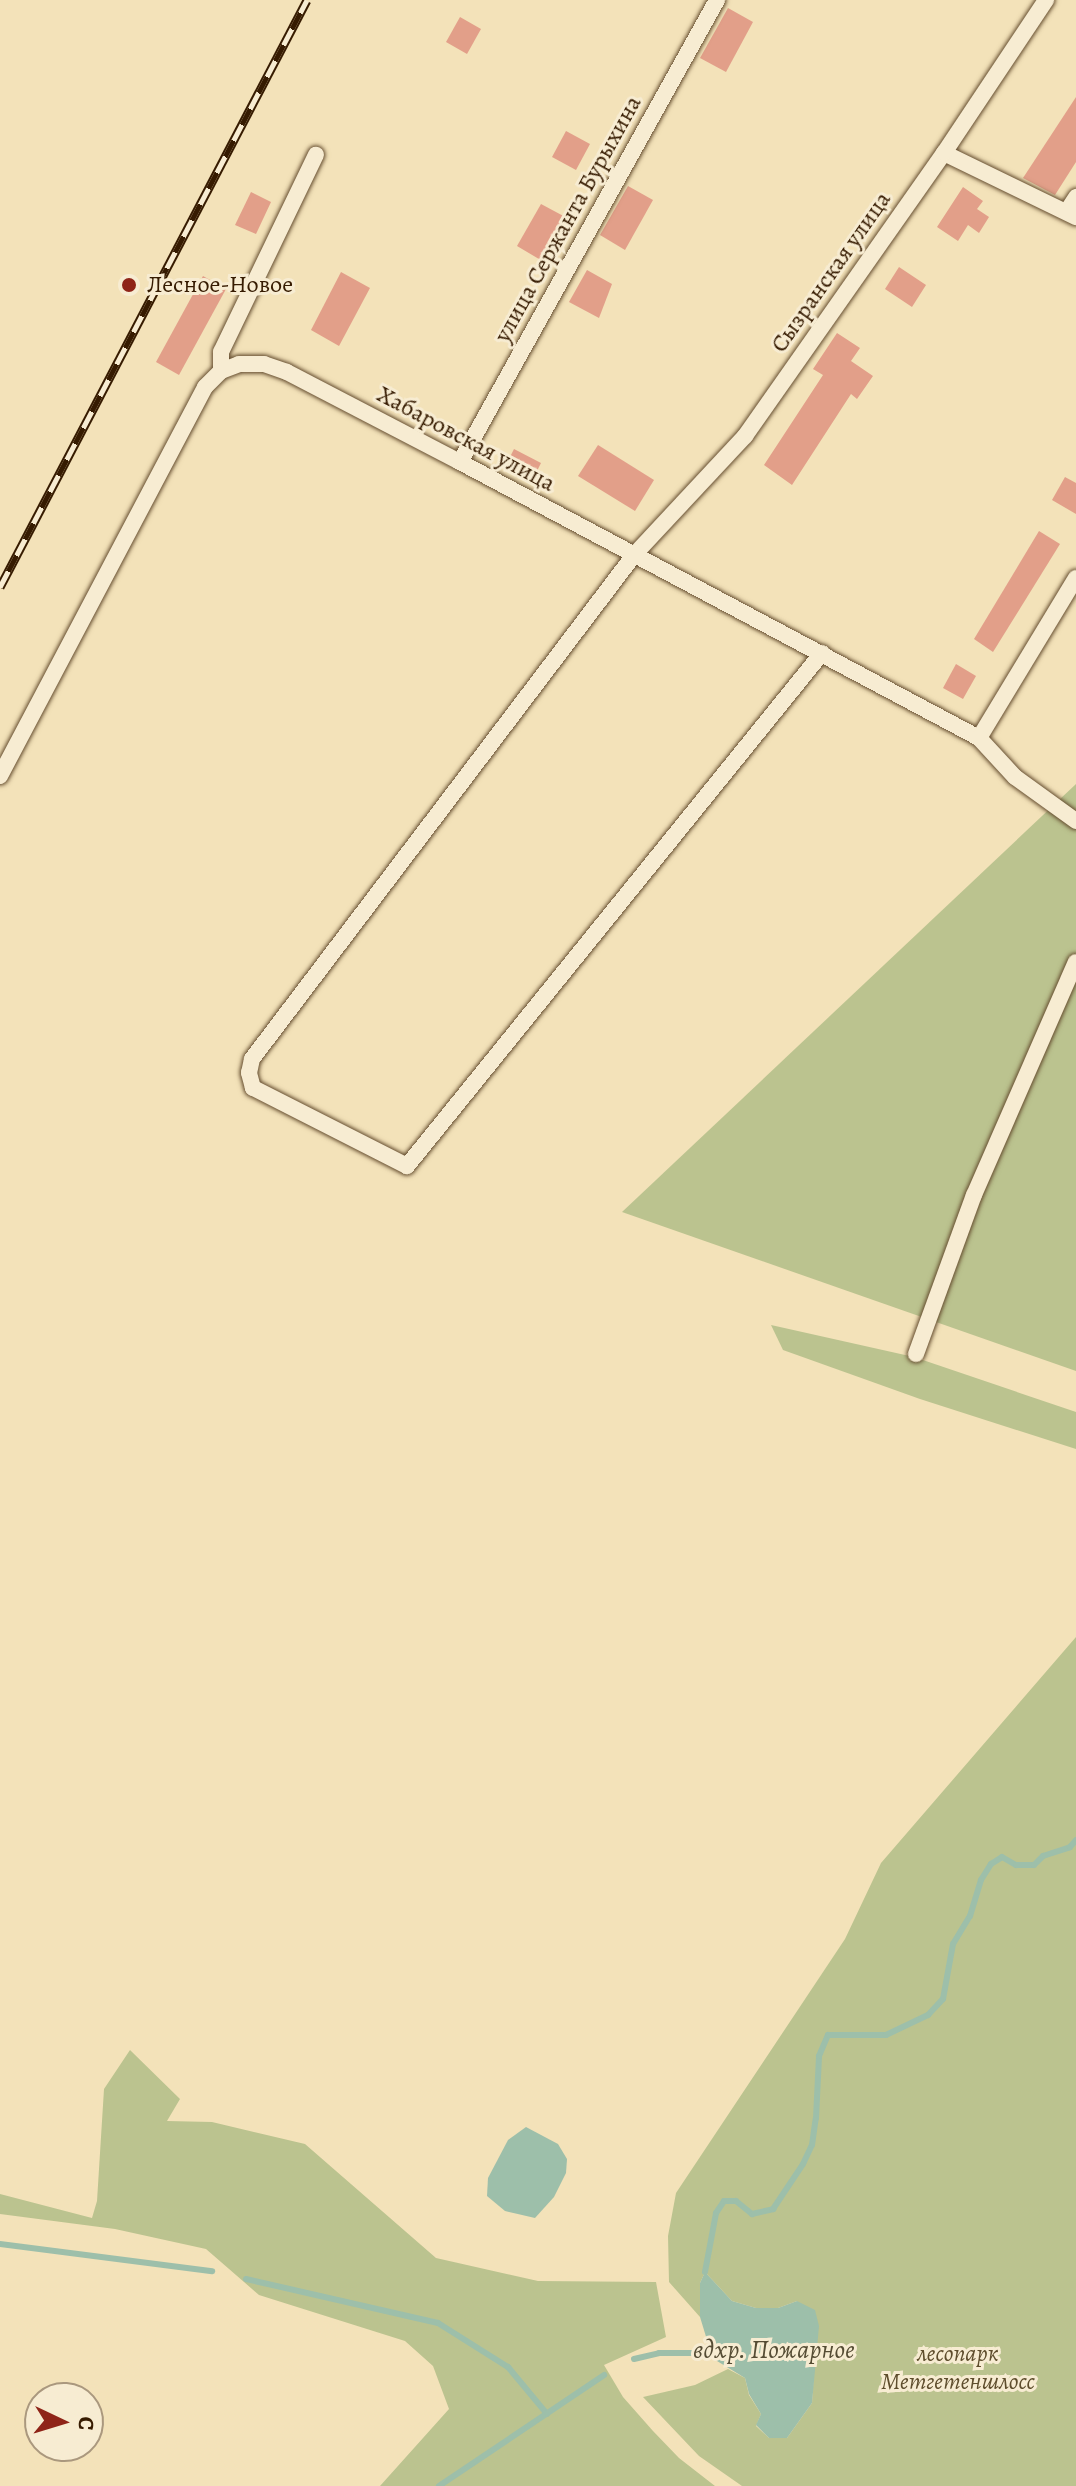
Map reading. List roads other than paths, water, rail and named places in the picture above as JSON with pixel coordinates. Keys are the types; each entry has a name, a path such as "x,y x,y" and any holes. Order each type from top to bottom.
{"street":[{"name":"улица Сержанта Бурыхина","path":"460,462 717,0"},
{"name":"Сызранская улица","path":"822,653 407,1166 253,1088 249,1073 252,1059 634,555 745,436 944,153 1046,0"},
{"path":"944,153 1073,209"},
{"path":"0,776 205,387 221,371 221,352 316,155"},
{"name":"Хабаровская улица","path":"221,371 239,364 264,364 287,372 460,462 979,738 1015,777 1076,821"},
{"path":"979,738 1076,578"},
{"path":"916,1354 974,1195 1076,962"}],"water":[{"path":"526,2127 558,2144 567,2159 566,2173 554,2197 535,2218 505,2211 487,2196 488,2178 508,2140"},
{"name":"вдхр. Пожарное","path":"705,2272 732,2301 756,2308 778,2308 797,2301 815,2310 819,2326 812,2403 787,2438 769,2438 756,2425 761,2414 749,2394 745,2378 717,2361 711,2353 700,2317 700,2283"}],"waterway":[{"path":"705,2272 716,2213 724,2201 736,2201 752,2214 773,2209 803,2164 812,2145 819,2056 828,2035 886,2035 928,2015 943,1999 953,1944 970,1916 981,1880 991,1864 1002,1857 1016,1865 1034,1865 1043,1856 1070,1847 1076,1840"},
{"path":"0,2244 212,2271"},
{"path":"246,2279 438,2323 508,2367 547,2414"},
{"path":"634,2359 659,2353 711,2353"},
{"path":"439,2486 604,2375"}],"railway":[{"path":"0,587 307,0"}],"place":[{"name":"Лесное-Новое","path":"129,285"}],"park label":[{"name":"лесопарк Метгетеншлосс","path":"958,2368"}]}
